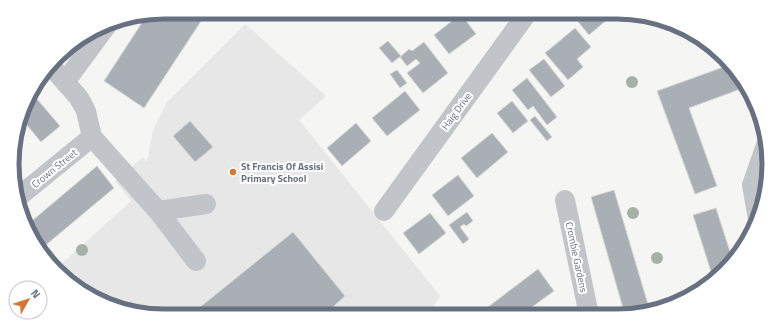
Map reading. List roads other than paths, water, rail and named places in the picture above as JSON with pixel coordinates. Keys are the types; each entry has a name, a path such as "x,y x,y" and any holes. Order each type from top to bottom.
{"street":[{"name":"Haig Drive","path":"384,211 523,19"},
{"path":"64,82 99,34"},
{"path":"54,70 79,98 86,111 92,137 158,211 196,260"},
{"name":"Crown Street","path":"22,194 92,137"},
{"path":"756,206 752,185 762,156"},
{"name":"Crombie Gardens","path":"565,200 588,309"},
{"path":"158,211 206,204"}],"place":[{"name":"St Francis Of Assisi Primary School","path":"233,172"}]}
